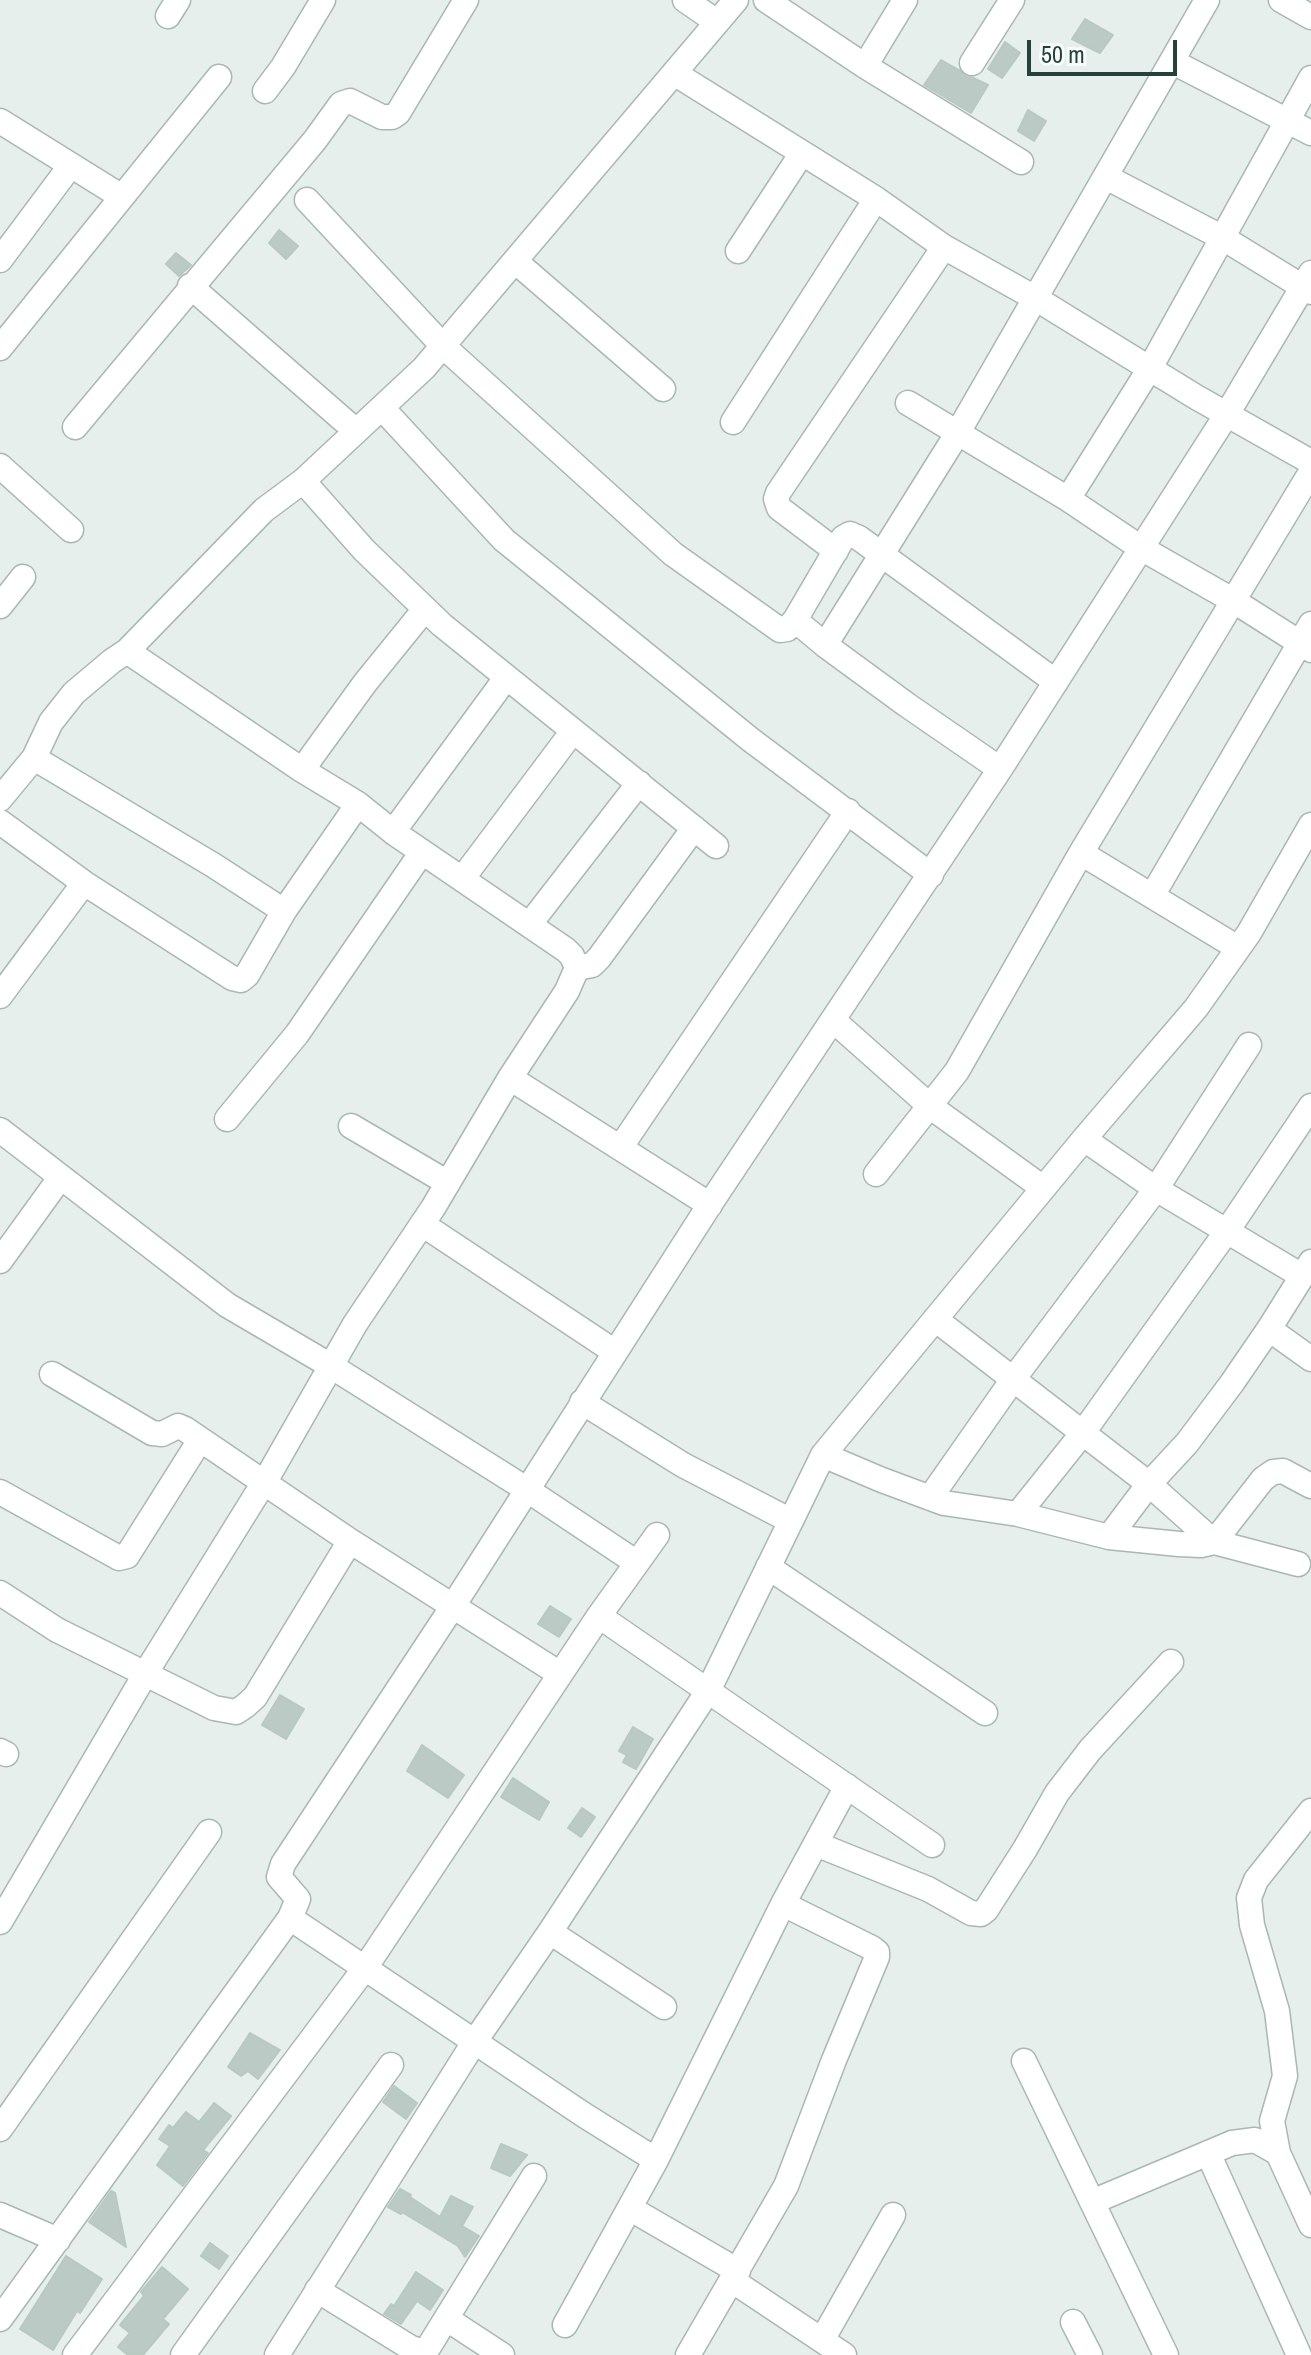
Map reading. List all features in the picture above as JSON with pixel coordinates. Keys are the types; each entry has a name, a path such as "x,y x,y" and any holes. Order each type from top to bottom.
{"street":[{"path":"265,91 323,0"},
{"path":"75,427 315,140 341,104 350,101 387,118 398,113 466,0"},
{"path":"685,0 717,22"},
{"path":"0,799 34,758 61,708 93,676 127,651 264,510 303,481 443,346 736,0"},
{"path":"766,0 865,66 1021,162"},
{"path":"865,66 905,0"},
{"path":"972,63 1012,0"},
{"path":"825,645 957,434 1207,0"},
{"path":"1281,0 1311,17"},
{"path":"1173,62 1311,133"},
{"path":"674,73 876,199 944,247 1311,462"},
{"path":"0,348 219,77"},
{"path":"1068,499 1150,368 1311,78"},
{"path":"0,121 122,197"},
{"path":"738,251 802,153"},
{"path":"0,260 71,165"},
{"path":"0,2319 290,1918 298,1899 281,1881 280,1870 710,1205 1000,769 1308,284 1106,177"},
{"path":"733,422 876,199"},
{"path":"307,200 443,346 673,554 780,630 787,629 795,620 843,538 850,534 1056,682"},
{"path":"836,551 779,508 778,493 944,247"},
{"path":"515,261 663,389"},
{"path":"190,286 356,431"},
{"path":"908,403 1068,499 1141,548 1307,639 1152,896"},
{"path":"382,408 504,540 751,740 931,875"},
{"path":"0,466 71,530"},
{"path":"876,1174 957,1071 1081,853 1311,472"},
{"path":"303,481 364,550 425,609 716,846"},
{"path":"0,606 23,577"},
{"path":"302,770 365,683 425,609"},
{"path":"795,620 825,645 1000,769"},
{"path":"0,1922 145,1675 263,1484 355,1324 448,1183 510,1078 567,991 577,968 566,950 393,832 358,804 302,770 127,651"},
{"path":"393,832 506,678"},
{"path":"462,879 573,731"},
{"path":"34,758 284,911"},
{"path":"529,925 639,783"},
{"path":"0,822 84,883 236,980 241,980 358,804"},
{"path":"620,1148 848,811"},
{"path":"277,2355 475,2041 708,1691 823,1455 1196,1008 1238,948 1311,825"},
{"path":"577,968 592,965 599,958 694,828"},
{"path":"227,1119 297,1034 422,852"},
{"path":"1081,853 1238,948"},
{"path":"0,996 84,883"},
{"path":"833,1020 931,1107 1043,1188"},
{"path":"930,1498 1014,1378 1156,1189 1249,1045"},
{"path":"510,1078 710,1205"},
{"path":"1018,1514 1082,1434 1227,1231 1311,1106"},
{"path":"351,1126 448,1183"},
{"path":"0,1130 227,1305 331,1366 637,1563"},
{"path":"1084,1139 1156,1189 1227,1231 1306,1269 1269,1329 1187,1443 1149,1484 1109,1537"},
{"path":"0,1261 60,1178"},
{"path":"422,1224 615,1352"},
{"path":"935,1319 1149,1484 1214,1542 1298,1564"},
{"path":"1269,1329 1311,1359"},
{"path":"52,1374 152,1433 162,1434 178,1426 350,1541 560,1674"},
{"path":"582,1402 683,1465 791,1521"},
{"path":"0,1492 119,1558 127,1556 200,1440"},
{"path":"823,1455 944,1503 1018,1514 1109,1537 1179,1544 1214,1542 1269,1474 1283,1471 1311,1486"},
{"path":"75,2355 365,1968 599,1616 657,1535"},
{"path":"0,1593 57,1630 145,1675 214,1708 236,1712 255,1697 350,1541"},
{"path":"768,1567 985,1713"},
{"path":"599,1616 932,1845"},
{"path":"816,1844 928,1889 971,1913 981,1914 1025,1849 1057,1793 1090,1750 1171,1662"},
{"path":"565,2325 631,2209 783,1904 847,1786"},
{"path":"1311,1811 1256,1880 1249,1898 1252,1925 1277,2011 1285,2076 1272,2121 1278,2153 1311,2225"},
{"path":"0,2129 209,1832"},
{"path":"688,2355 786,2186 877,1957 877,1952 872,1948 783,1904"},
{"path":"290,1918 656,2160"},
{"path":"550,1932 664,2007"},
{"path":"1024,2061 1166,2355"},
{"path":"183,2355 391,2065"},
{"path":"1092,2202 1246,2140 1255,2140 1278,2153"},
{"path":"1208,2153 1299,2355"},
{"path":"317,2290 411,2348 421,2351 428,2348 534,2176"},
{"path":"631,2209 736,2276 844,2355"},
{"path":"0,2215 58,2240"},
{"path":"822,2340 893,2215"},
{"path":"447,2319 502,2355"},
{"path":"1073,2322 1090,2355"}],"building":[{"path":"1085,19 1113,35 1100,53 1072,39"},
{"path":"1005,42 1020,53 1002,78 988,69"},
{"path":"941,60 965,76 988,85 971,113 924,85"},
{"path":"1028,110 1046,121 1034,141 1018,131"},
{"path":"279,230 298,246 286,259 269,243"},
{"path":"176,253 191,265 179,276 166,264"},
{"path":"550,1606 571,1619 559,1637 538,1624"},
{"path":"280,1695 304,1709 286,1739 262,1725"},
{"path":"633,1727 653,1739 636,1769 623,1762 627,1755 619,1751"},
{"path":"422,1745 464,1775 448,1798 407,1771"},
{"path":"513,1778 549,1802 539,1820 501,1797"},
{"path":"582,1808 595,1817 581,1837 568,1828"},
{"path":"250,2033 280,2050 258,2079 248,2071 241,2076 228,2067"},
{"path":"394,2086 417,2103 406,2119 383,2102"},
{"path":"214,2103 231,2116 203,2150 208,2153 183,2186 157,2165 170,2146 159,2139 169,2125 173,2128 186,2112 199,2122"},
{"path":"501,2144 527,2155 510,2176 491,2168"},
{"path":"400,2189 440,2217 451,2196 473,2207 462,2226 479,2236 465,2257 458,2246 402,2212 388,2207"},
{"path":"111,2191 115,2193 126,2247 89,2222"},
{"path":"210,2243 228,2256 219,2269 201,2256"},
{"path":"66,2256 102,2279 53,2350 20,2329"},
{"path":"162,2267 188,2289 163,2319 169,2324 143,2355 128,2355 118,2347 130,2333 120,2325 144,2296 141,2292"},
{"path":"416,2272 443,2290 430,2310 417,2301 401,2324 384,2314 391,2304 394,2306"}]}
